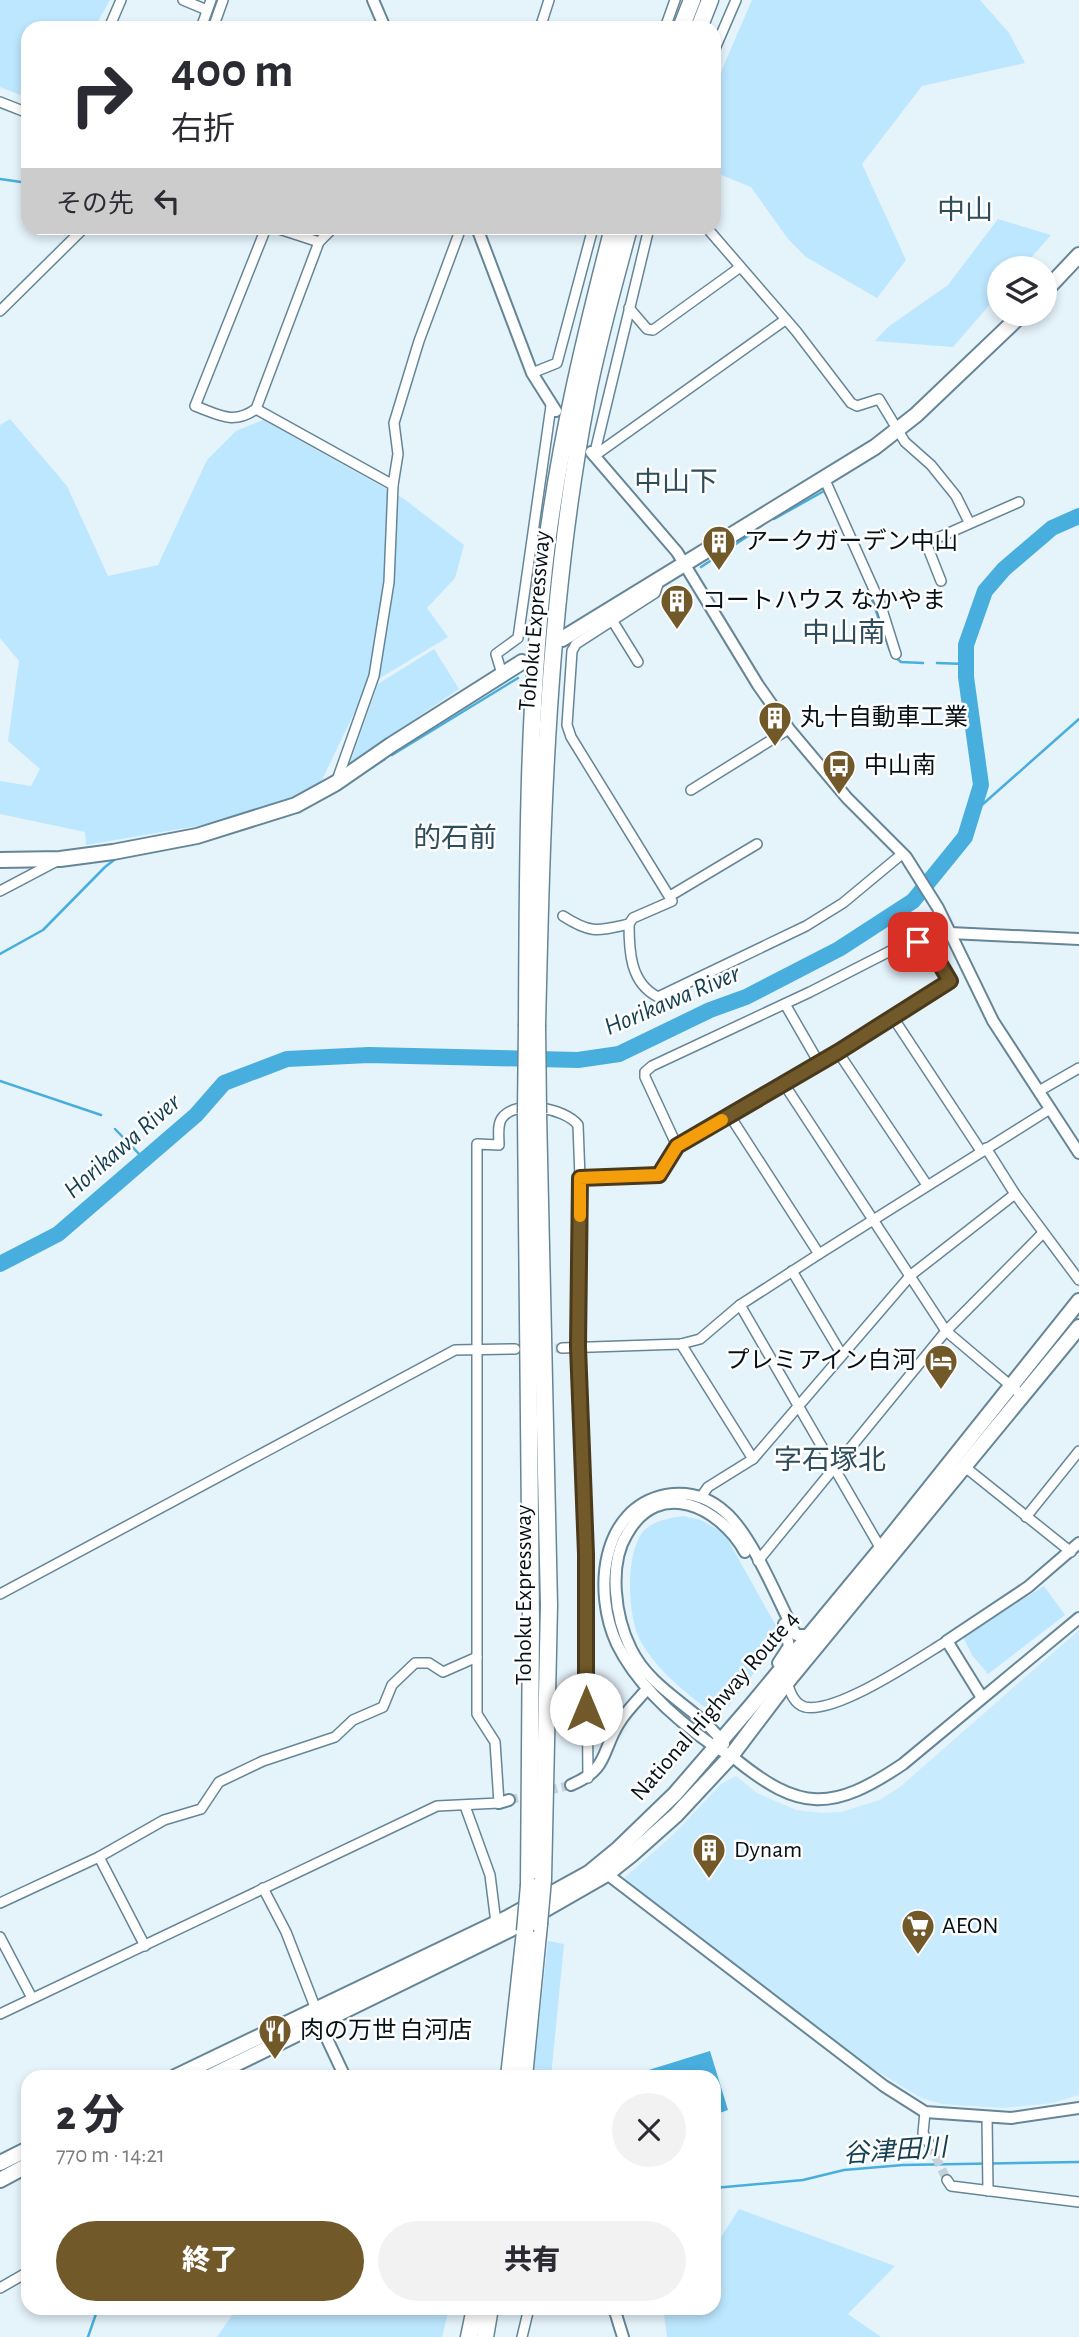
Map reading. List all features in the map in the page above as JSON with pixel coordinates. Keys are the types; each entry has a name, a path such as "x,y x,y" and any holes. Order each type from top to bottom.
{"highway":[{"path":"684,21 692,0"},
{"path":"702,21 710,0"},
{"name":"Tohoku Expressway","path":"524,2070 549,1605 532,1113 531,737 545,557 572,395 611,235"},
{"name":"Tohoku Expressway","path":"532,1024 550,696 564,543 587,396 627,235"},
{"path":"1057,278 1079,255"},
{"path":"562,639 659,581 897,430 1009,326"},
{"path":"0,860 60,859 197,836 296,805 336,783 522,662"},
{"name":"National Highway Route 4","path":"222,2070 589,1872 675,1794 719,1744 881,1549 1079,1301"},
{"name":"National Highway Route 4","path":"192,2070 318,2017 511,1929 607,1874 676,1815 732,1756 787,1682 1079,1328"},
{"name":"Tohoku Expressway","path":"510,2070 532,1928"},
{"path":"0,2163 21,2152"},
{"path":"0,2179 21,2168"},
{"path":"469,2337 474,2315"},
{"path":"485,2337 490,2315"}],"street":[{"path":"112,21 121,0"},
{"path":"183,0 209,5"},
{"path":"216,21 223,0"},
{"path":"373,0 382,21"},
{"path":"542,21 549,0"},
{"path":"668,21 675,0"},
{"path":"721,35 736,0"},
{"path":"0,102 21,110"},
{"path":"0,311 77,235"},
{"path":"264,235 195,406 227,418 242,418 256,409 319,243 326,235"},
{"path":"296,235 319,243"},
{"path":"336,783 374,676 389,582 393,485 398,454 394,423 419,341 458,235"},
{"path":"480,235 532,373 553,409 518,638 496,654 502,674"},
{"path":"532,373 557,363 591,235"},
{"path":"593,454 647,235"},
{"path":"713,235 785,320 851,404 879,399 897,430 956,496 969,522"},
{"path":"629,308 648,329 653,330 739,268"},
{"path":"593,454 785,320"},
{"path":"256,409 393,485"},
{"path":"593,454 685,564 758,685 789,729 847,798 904,855 938,908 993,1021 1079,1153"},
{"path":"824,478 880,603 897,654"},
{"path":"941,581 926,543 1019,502"},
{"path":"659,581 655,593 576,643 572,651 567,725 571,737 672,901 633,918 629,924 629,958 645,990 658,997 806,926 843,903 904,855"},
{"path":"612,620 638,662"},
{"path":"691,790 789,729"},
{"path":"670,896 757,844"},
{"path":"0,891 60,859"},
{"path":"563,916 583,929 595,931 629,924"},
{"path":"950,933 1079,939"},
{"path":"580,1178 659,1175 677,1146 838,1052 950,981 928,944 918,942 900,946 645,1072 677,1146"},
{"path":"785,1004 819,1063"},
{"path":"892,1016 1015,1194 1079,1280"},
{"path":"838,1052 927,1185"},
{"path":"1039,1091 1079,1068"},
{"path":"784,1084 946,1331 1024,1396"},
{"path":"0,2014 437,1807 504,1801 495,1742 477,1714 477,1144 499,1145 498,1127 502,1116 514,1110 553,1108 572,1118 578,1125 578,1347 586,1554 588,1778"},
{"path":"562,1348 681,1344 700,1339 740,1306 819,1254 1050,1109"},
{"path":"730,1116 819,1254"},
{"path":"701,1497 708,1488 753,1458 911,1275 1015,1194"},
{"path":"758,1561 946,1331 1043,1233"},
{"path":"792,1272 842,1355"},
{"path":"740,1306 881,1549"},
{"path":"681,1344 753,1458"},
{"path":"0,1594 455,1350 515,1349"},
{"path":"1026,1517 1079,1451"},
{"path":"787,1682 798,1702 804,1707 816,1707 880,1683 1028,1587 1075,1547 1026,1517 965,1467"},
{"path":"719,1744 647,1689 617,1644 610,1624 606,1582 608,1552 620,1524 641,1504 673,1494 701,1497 736,1522 796,1635 807,1636"},
{"path":"751,1706 756,1691 789,1646 788,1631 734,1532 720,1519 694,1504 664,1504 652,1509 634,1523 619,1554 617,1578 622,1625 631,1649 658,1685 750,1773 791,1796 831,1800 861,1791 903,1764 981,1696 1079,1618"},
{"path":"947,1641 981,1696"},
{"path":"0,1903 99,1857 164,1819 201,1809 219,1782 263,1761 335,1737 353,1720 383,1707 392,1685 415,1663 429,1663 443,1672 477,1657"},
{"path":"571,1785 588,1778 605,1758 618,1724 647,1689"},
{"path":"466,1806 490,1875 495,1923"},
{"path":"99,1857 145,1946"},
{"path":"607,1874 884,2086 925,2112 987,2118 1024,2117 1079,2108"},
{"path":"263,1888 286,1932 318,2017 342,2070"},
{"path":"0,1937 32,1998"},
{"path":"925,2112 923,2133 930,2145"},
{"path":"987,2118 988,2191"},
{"path":"947,2180 951,2186 1079,2202"},
{"path":"0,2288 21,2276"},
{"path":"522,2337 527,2315"},
{"path":"616,2315 623,2337"}],"shaded area":[{"path":"0,0 110,0 98,21 21,21 21,95 0,87"},
{"path":"752,0 980,0 1009,33 1025,63 922,86 862,164 906,260 877,298 806,257 788,239 751,187 721,175 723,67"},
{"path":"998,219 1051,235 1033,256 987,256 987,308 953,347 875,341 888,327 948,285"},
{"path":"10,419 67,486 108,576 158,565 207,460 236,431 263,420 404,499 464,545 455,578 427,608 448,637 367,686 321,782 283,802 209,824 86,845 85,832 0,814 0,781 31,786 40,769 8,741 19,661 0,638 0,425"},
{"path":"434,649 459,689 350,763 378,684"},
{"path":"683,1516 701,1520 724,1533 776,1626 773,1648 728,1707 711,1712 672,1680 654,1661 640,1640 632,1615 631,1564 640,1536 656,1523"},
{"path":"1044,1586 1065,1615 988,1674 972,1655 963,1637"},
{"path":"1079,1630 1079,2095 1052,2103 1004,2108 942,2104 921,2098 867,2065 622,1880 675,1833 721,1784 736,1776 757,1793 796,1810 841,1812 880,1800 900,1787"},
{"path":"548,1941 564,1944 552,2070 534,2070"},
{"path":"739,2209 895,2266 848,2314 881,2337 667,2337 664,2315 721,2315 721,2237"},
{"path":"232,2315 447,2315 442,2337 217,2337"}],"water":[{"path":"710,2051 716,2070 649,2070"},
{"path":"721,2087 728,2110 721,2112"}],"waterway":[{"path":"210,21 218,0"},
{"path":"0,179 21,182"},
{"path":"774,519 824,491 830,502"},
{"name":"Horikawa River","path":"0,1264 58,1234 196,1115 224,1083 287,1059 369,1055 578,1060 619,1054 710,1010 746,997 839,949 913,901 965,837 981,785 966,677 966,645 985,591 1004,569 1052,528 1079,516"},
{"path":"701,567 757,530"},
{"path":"868,588 890,651"},
{"path":"894,656 901,662 923,663"},
{"path":"937,663 966,664"},
{"path":"392,755 518,678"},
{"path":"974,812 1079,719"},
{"path":"350,782 385,759"},
{"path":"310,805 335,791"},
{"path":"0,954 43,930 118,857"},
{"path":"0,1081 101,1115"},
{"path":"115,1129 143,1158"},
{"name":"谷津田川","path":"721,2187 803,2180 844,2170 903,2165 1079,2162"},
{"name":"谷津田川","path":"88,2337 96,2315"}],"tunnel":[{"path":"515,1349 562,1348"},
{"path":"509,1800 571,1785"},
{"path":"930,2145 947,2180"}],"slow traffic":[{"path":"580,1216 580,1178 659,1175 677,1146 722,1120"}],"place":[{"name":"アークガーデン中山","path":"719,572"},
{"name":"コートハウス なかやま","path":"677,631"},
{"name":"丸十自動車工業","path":"775,748"},
{"name":"中山南","path":"839,796"},
{"name":"プレミアイン白河","path":"941,1391"},
{"name":"Dynam","path":"709,1880"},
{"name":"AEON","path":"918,1956"},
{"name":"肉の万世 白河店","path":"275,2061"}],"district":[{"name":"中山","path":"965,211"},
{"name":"中山下","path":"676,483"},
{"name":"中山南","path":"844,634"},
{"name":"的石前","path":"455,839"},
{"name":"字石塚北","path":"830,1461"}],"route":[{"path":"586,1709 586,1554 578,1347 580,1178 659,1175 677,1146 838,1052 950,981 928,944 918,942"}]}
